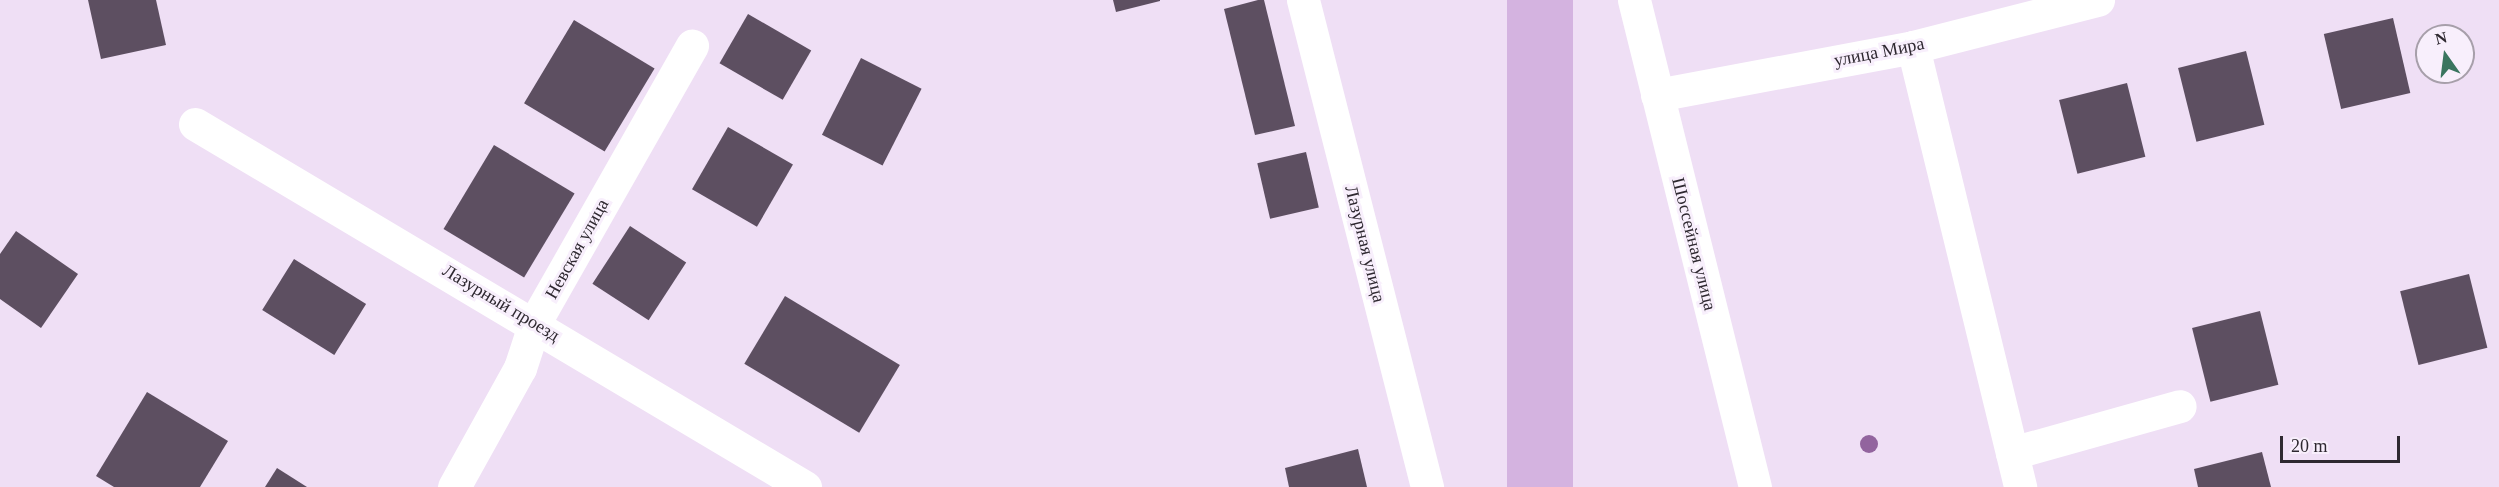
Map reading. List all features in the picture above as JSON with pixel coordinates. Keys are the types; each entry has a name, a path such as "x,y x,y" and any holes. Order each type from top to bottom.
{"street":[{"name":"Лазурная улица","path":"1303,0 1427,487"},
{"name":"Шоссейная улица","path":"1634,0 1755,487"},
{"name":"улица Мира","path":"1657,95 1913,47 2098,0"},
{"name":"Невская улица","path":"454,487 520,368 535,322 692,46"},
{"path":"1913,47 2020,487"},
{"name":"Лазурный проезд","path":"195,124 535,322 805,487"},
{"path":"2012,453 2180,406"}],"shaded area":[{"path":"1507,0 1573,0 1573,487 1507,487"}],"building":[{"path":"88,0 156,0 166,45 101,59"},
{"path":"1113,0 1160,0 1160,1 1116,12"},
{"path":"1264,0 1295,126 1255,135 1224,9"},
{"path":"748,14 811,50 783,100 720,63"},
{"path":"2393,18 2410,93 2341,109 2324,34"},
{"path":"574,20 655,68 605,152 524,103"},
{"path":"2246,51 2264,125 2196,142 2178,68"},
{"path":"861,58 922,89 883,165 822,135"},
{"path":"2127,83 2145,157 2077,174 2059,100"},
{"path":"728,127 793,164 757,227 692,189"},
{"path":"494,145 575,193 524,277 444,229"},
{"path":"1306,152 1319,208 1270,219 1257,163"},
{"path":"630,226 686,262 649,320 592,284"},
{"path":"16,231 78,274 41,328 0,299 0,254"},
{"path":"294,259 366,304 334,355 262,310"},
{"path":"2469,274 2487,348 2418,365 2400,291"},
{"path":"785,296 900,365 859,433 744,364"},
{"path":"2260,311 2278,385 2210,402 2192,328"},
{"path":"147,392 228,441 200,487 114,487 96,476"},
{"path":"1358,449 1367,487 1289,487 1285,468"},
{"path":"2262,452 2271,487 2198,487 2194,469"},
{"path":"277,468 307,487 265,487"}]}
